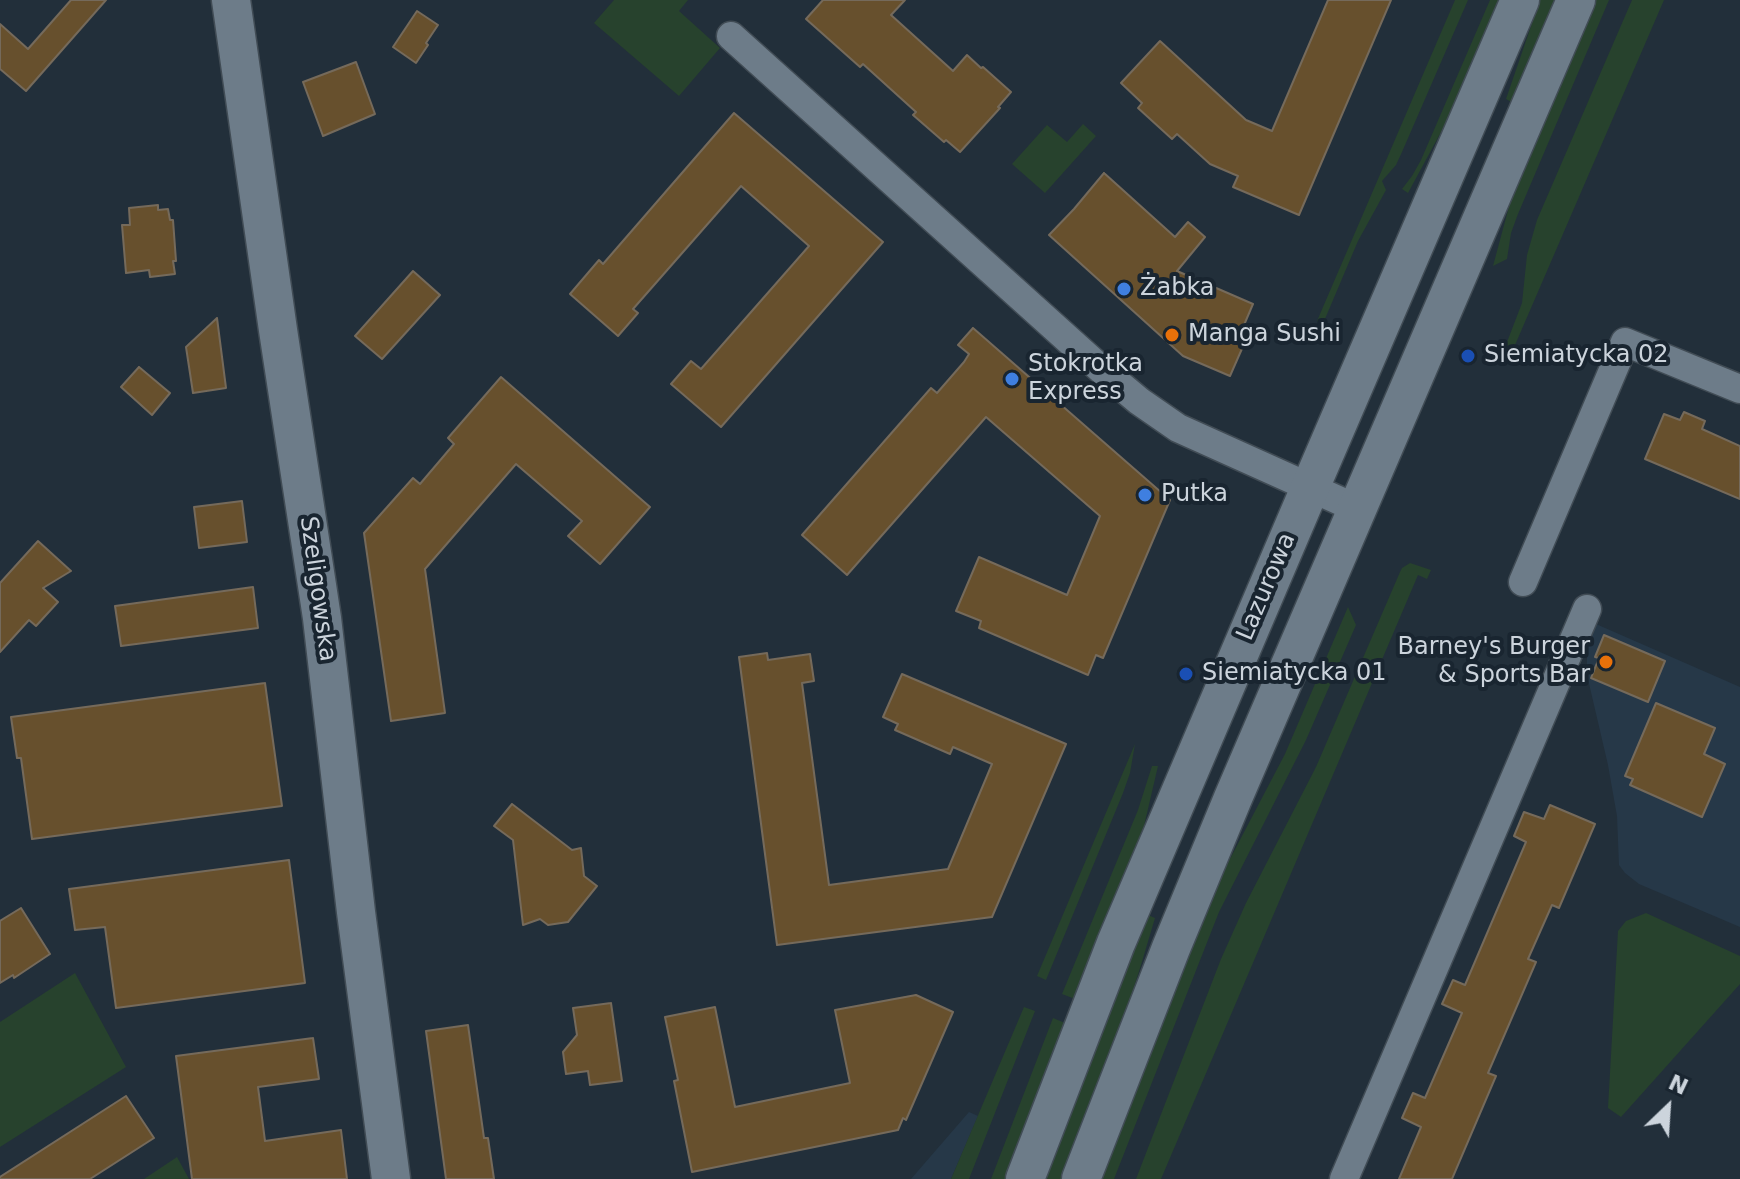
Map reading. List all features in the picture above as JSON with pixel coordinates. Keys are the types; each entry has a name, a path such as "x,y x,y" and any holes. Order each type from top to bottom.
{"main road":[{"name":"Szeligowska","path":"231,0 322,618 391,1179"},
{"name":"Lazurowa","path":"1025,1179 1116,943 1520,0"},
{"path":"1081,1179 1176,934 1576,0"}],"street":[{"path":"731,36 1139,401 1178,428 1358,509"},
{"path":"1523,582 1625,342 1740,389"},
{"path":"1344,1179 1587,609"}],"shaded area":[{"path":"1596,624 1740,687 1740,927 1639,884 1619,865 1617,816 1587,675 1587,653 1583,652"},
{"path":"969,1112 978,1116 951,1179 911,1179"}],"green space":[{"path":"614,0 688,0 679,11 720,48 679,96 594,23"},
{"path":"1455,0 1468,0 1396,165 1382,181 1386,190 1358,241 1322,326 1317,321"},
{"path":"1490,0 1499,0 1447,121 1408,193 1402,189 1421,160"},
{"path":"1540,0 1557,0 1513,103 1506,99"},
{"path":"1595,0 1609,0 1518,214 1507,259 1493,266 1514,188"},
{"path":"1632,0 1664,0 1512,352 1504,350 1522,303 1527,255 1537,220"},
{"path":"1083,124 1096,136 1045,193 1012,164 1047,125 1067,142"},
{"path":"1410,563 1431,570 1427,579 1418,575 1161,1179 1136,1179 1221,959 1246,903 1316,767 1400,572"},
{"path":"1348,607 1356,625 1306,740 1219,912 1114,1179 1099,1179 1170,996 1221,876 1285,754"},
{"path":"1135,744 1123,793 1046,980 1037,976"},
{"path":"1152,766 1158,766 1144,826 1075,999 1062,994 1138,810"},
{"path":"1646,913 1740,956 1740,984 1621,1117 1608,1108 1618,931 1626,921"},
{"path":"1148,915 1155,918 1128,1006 1061,1179 1044,1179"},
{"path":"75,973 126,1067 0,1147 0,1022"},
{"path":"1024,1007 1035,1011 969,1179 951,1179"},
{"path":"1053,1018 1065,1023 1005,1179 991,1179"},
{"path":"177,1157 189,1179 144,1179"}],"building":[{"path":"71,0 106,0 26,91 0,69 0,24 28,49"},
{"path":"823,0 905,0 891,15 953,71 967,55 1011,92 960,152 913,115 916,112 863,64 860,67 806,19"},
{"path":"1328,0 1391,0 1299,215 1233,187 1238,176 1210,164 1177,134 1172,139 1138,108 1142,103 1121,83 1160,41 1246,120 1272,131"},
{"path":"417,11 438,25 416,63 393,47"},
{"path":"356,62 375,114 323,136 303,82"},
{"path":"734,113 883,242 721,427 671,384 691,361 701,369 809,246 741,186 633,309 638,313 618,336 570,294 599,260 603,264"},
{"path":"1104,173 1175,237 1188,222 1205,237 1177,271 1253,304 1241,332 1248,335 1230,376 1183,356 1049,235"},
{"path":"158,205 158,210 168,209 170,220 173,220 175,274 150,277 149,270 126,273 122,225 130,225 129,208"},
{"path":"413,271 440,295 382,359 355,336"},
{"path":"217,318 226,388 193,393 186,347"},
{"path":"973,328 1170,500 1103,658 1096,655 1088,675 979,628 981,621 956,611 979,557 1067,595 1100,516 986,417 847,575 802,535 931,388 937,393 964,362 969,354 958,345"},
{"path":"139,367 170,393 152,415 121,387"},
{"path":"501,377 650,507 600,564 568,536 582,521 516,464 425,569 445,713 391,721 364,533 413,478 420,484 454,444 448,438"},
{"path":"1684,412 1705,421 1702,429 1740,446 1740,499 1645,459 1664,414 1680,420"},
{"path":"242,501 247,542 199,548 194,507"},
{"path":"38,541 71,571 43,588 58,602 36,626 29,620 0,652 0,583"},
{"path":"253,587 258,628 121,646 115,606"},
{"path":"1604,635 1665,661 1648,702 1591,678"},
{"path":"767,653 768,660 810,654 814,681 802,683 829,885 948,869 992,764 953,747 950,754 895,730 898,724 883,717 902,674 1066,744 992,917 777,945 739,657"},
{"path":"265,683 282,806 32,839 21,758 17,758 11,717"},
{"path":"1656,703 1715,728 1704,754 1725,764 1702,817 1630,785 1633,779 1625,776"},
{"path":"512,804 572,850 581,848 584,876 597,886 568,922 548,925 540,919 523,925 513,840 494,826"},
{"path":"1550,805 1595,824 1559,908 1552,905 1528,959 1536,962 1488,1073 1496,1076 1452,1179 1399,1179 1421,1127 1402,1118 1413,1093 1425,1098 1462,1013 1442,1004 1453,980 1465,985 1526,842 1514,836 1524,812 1544,819"},
{"path":"289,860 305,983 116,1008 105,927 75,930 69,889"},
{"path":"21,908 50,954 14,978 13,975 0,983 0,921"},
{"path":"916,995 953,1012 906,1120 903,1118 898,1130 692,1172 665,1017 715,1007 735,1107 850,1083 835,1010"},
{"path":"611,1003 622,1081 590,1085 588,1071 566,1074 563,1052 577,1035 573,1008"},
{"path":"468,1025 484,1138 488,1138 494,1179 446,1179 426,1031"},
{"path":"313,1038 319,1079 258,1087 265,1141 341,1130 347,1179 192,1179 176,1056"},
{"path":"126,1096 154,1138 90,1179 0,1179 0,1177"}],"place":[{"name":"Żabka","path":"1124,289"},
{"name":"Manga Sushi","path":"1172,335"},
{"name":"Siemiatycka 02","path":"1468,356"},
{"name":"Stokrotka Express","path":"1012,379"},
{"name":"Putka","path":"1145,495"},
{"name":"Barney's Burger & Sports Bar","path":"1606,662"},
{"name":"Siemiatycka 01","path":"1186,674"}]}
